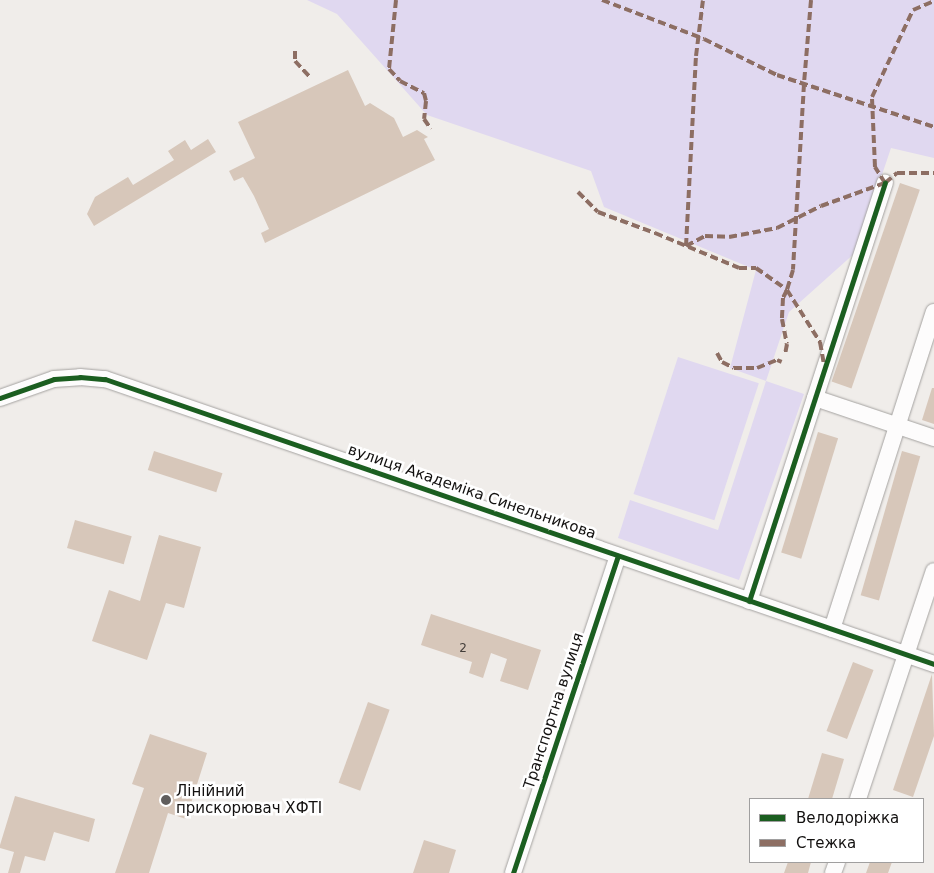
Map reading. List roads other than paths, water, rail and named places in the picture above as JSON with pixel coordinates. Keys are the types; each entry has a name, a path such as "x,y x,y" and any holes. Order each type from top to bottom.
{"street":[{"path":"749,601 885,183"},
{"path":"832,629 934,312"},
{"name":"вулиця Академіка Синельникова","path":"0,398 54,379 80,377 105,379 934,664"},
{"path":"815,398 934,438"},
{"name":"Транспортна вулиця","path":"513,873 618,556"},
{"path":"858,798 934,571"}],"place":[{"name":"Лінійний прискорювач ХФТІ","path":"166,800"}]}
